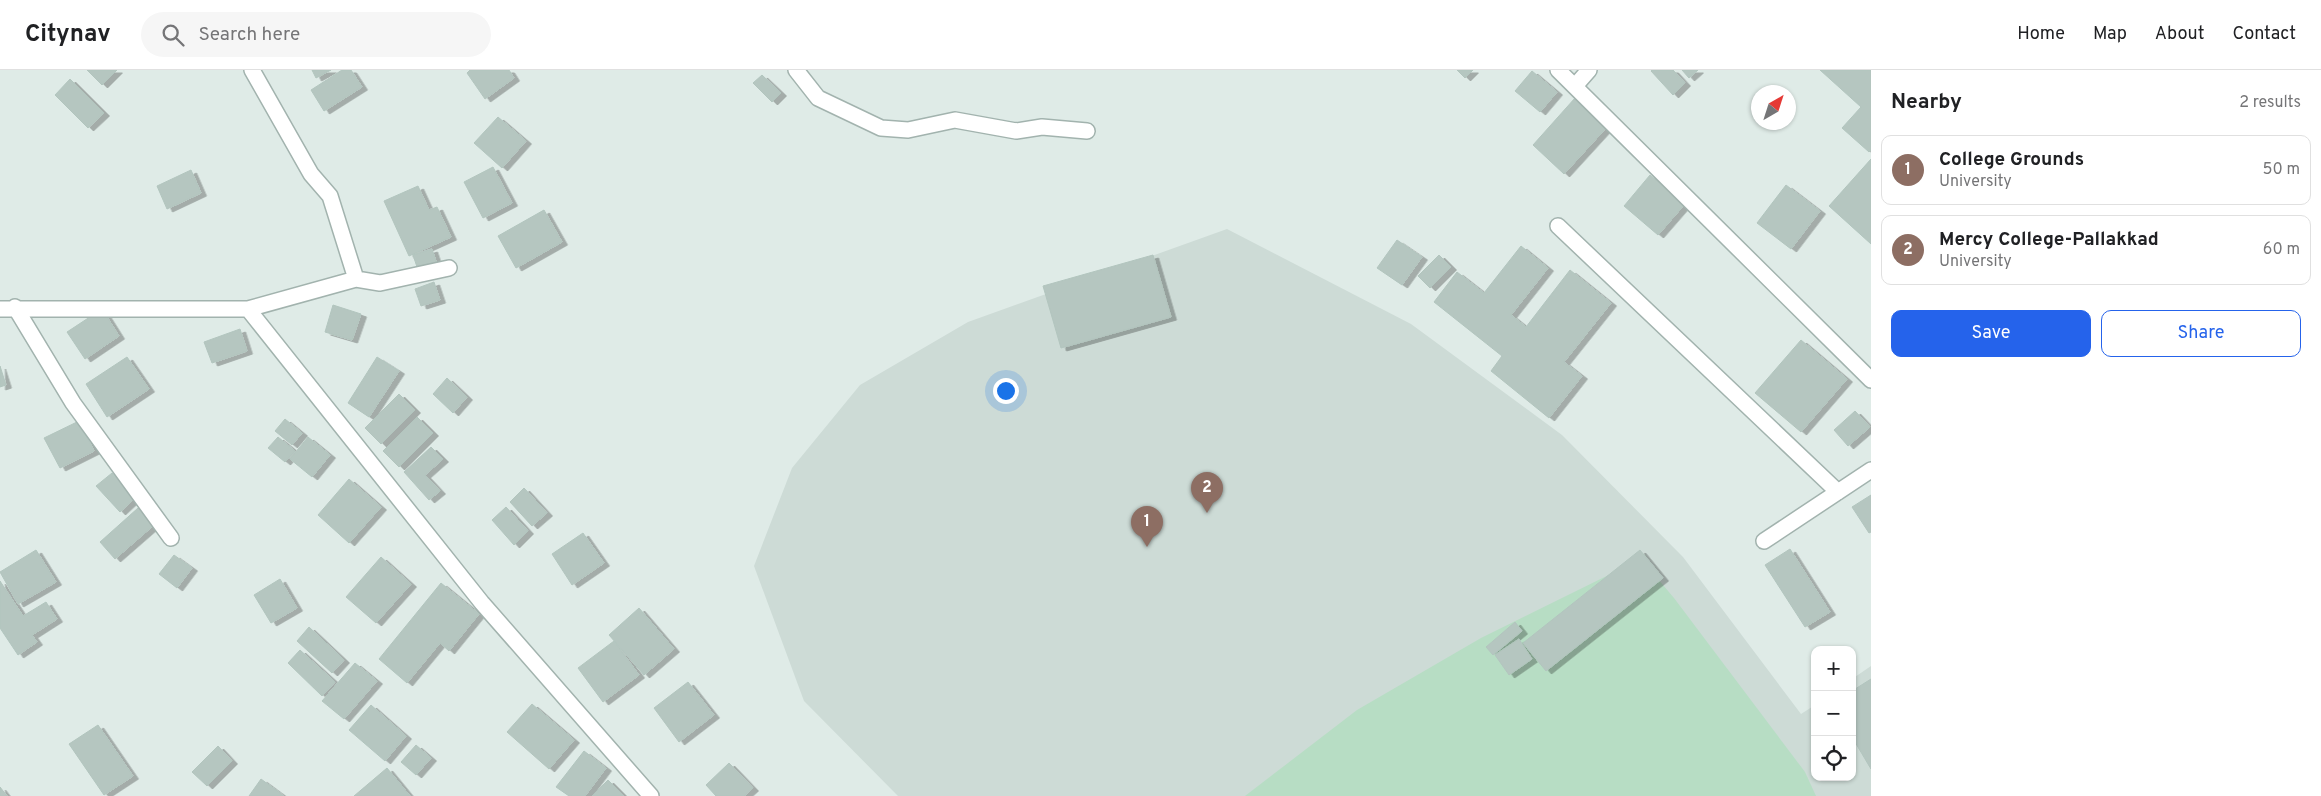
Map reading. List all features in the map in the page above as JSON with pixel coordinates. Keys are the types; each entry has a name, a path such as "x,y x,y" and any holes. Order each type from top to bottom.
{"street":[{"path":"252,70 311,174 330,196 356,279"},
{"path":"796,70 818,98 882,128 908,130 955,120 1016,131 1042,127 1087,131"},
{"path":"1558,70 1871,380"},
{"path":"1575,86 1589,70"},
{"path":"1558,226 1838,492"},
{"path":"7,308 248,309 356,279 380,284 448,268"},
{"path":"7,308 171,538"},
{"path":"248,309 482,602 650,796"},
{"path":"1764,541 1871,470"}],"shaded area":[{"path":"1227,229 1411,324 1562,435 1683,557 1801,714 1811,708 1811,781 1856,781 1856,676 1871,666 1871,796 898,796 804,701 754,566 792,468 860,385 968,322"}],"green space":[{"path":"1641,559 1674,598 1805,772 1816,796 1245,796 1357,710 1481,638"}],"building":[{"path":"87,70 117,70 102,85"},
{"path":"312,70 331,70 316,78"},
{"path":"342,70 351,70 362,87 324,111 311,90"},
{"path":"470,70 509,70 514,78 485,99 467,73"},
{"path":"1457,70 1473,70 1465,78"},
{"path":"1652,70 1673,70 1685,83 1673,95"},
{"path":"1682,70 1698,70 1689,78"},
{"path":"1820,70 1871,70 1871,150 1869,152 1842,128 1861,107"},
{"path":"1532,71 1557,92 1540,112 1515,91"},
{"path":"762,75 781,93 772,102 753,83"},
{"path":"70,79 104,113 88,128 55,95"},
{"path":"1575,98 1607,127 1564,174 1533,145"},
{"path":"498,117 526,141 502,168 474,143"},
{"path":"1871,159 1871,244 1829,206"},
{"path":"493,167 512,203 483,218 464,182"},
{"path":"191,170 201,193 167,209 157,186"},
{"path":"1650,175 1685,204 1658,235 1624,206"},
{"path":"1786,185 1820,211 1791,249 1757,223"},
{"path":"418,186 429,210 437,207 451,237 409,256 384,201"},
{"path":"544,210 562,242 516,268 498,236"},
{"path":"1397,240 1422,257 1402,285 1377,268"},
{"path":"1521,246 1548,268 1511,315 1526,327 1570,270 1611,303 1564,362 1582,376 1549,418 1491,371 1502,356 1434,302 1457,272 1484,293"},
{"path":"432,249 438,267 419,273 413,255"},
{"path":"1153,255 1171,317 1061,348 1043,286"},
{"path":"1439,255 1451,267 1430,288 1418,276"},
{"path":"434,282 440,300 421,306 415,289"},
{"path":"333,305 361,314 352,340 325,332"},
{"path":"102,309 119,336 85,359 67,332"},
{"path":"240,329 247,351 212,363 204,342"},
{"path":"1801,340 1847,379 1801,432 1755,393"},
{"path":"127,357 149,389 107,417 86,384"},
{"path":"377,357 399,371 369,417 348,403"},
{"path":"0,366 6,385 0,387"},
{"path":"447,378 467,397 453,413 433,394"},
{"path":"399,394 415,410 381,444 365,428"},
{"path":"1855,411 1870,427 1848,446 1834,430"},
{"path":"417,417 433,433 399,467 383,451"},
{"path":"285,419 302,433 292,445 275,431"},
{"path":"79,421 94,451 60,468 44,438"},
{"path":"278,437 295,451 285,462 268,448"},
{"path":"308,437 330,455 312,477 290,459"},
{"path":"431,447 443,459 425,475 440,491 429,500 404,472"},
{"path":"112,473 135,498 120,512 96,486"},
{"path":"349,479 381,507 349,543 318,515"},
{"path":"524,488 547,513 532,526 510,502"},
{"path":"1871,495 1871,532 1869,533 1852,507"},
{"path":"506,507 528,531 514,545 492,520"},
{"path":"138,508 154,525 115,559 100,542"},
{"path":"583,533 604,563 572,585 552,554"},
{"path":"1790,549 1830,612 1805,627 1765,565"},
{"path":"36,550 56,582 18,604 0,572"},
{"path":"1640,550 1663,578 1546,671 1523,643"},
{"path":"174,555 192,568 177,588 159,574"},
{"path":"381,557 411,584 376,623 346,597"},
{"path":"280,579 297,608 271,623 254,595"},
{"path":"0,581 23,616 46,602 57,619 32,635 37,642 18,655 0,628"},
{"path":"441,583 479,614 449,651 440,643 407,683 379,659"},
{"path":"639,608 674,649 644,675 609,635"},
{"path":"1515,622 1522,631 1493,655 1486,647"},
{"path":"309,627 344,660 332,673 297,641"},
{"path":"1519,639 1532,659 1509,675 1495,655"},
{"path":"614,641 639,675 603,702 578,668"},
{"path":"300,650 335,682 322,696 288,663"},
{"path":"355,663 377,681 344,719 322,701"},
{"path":"1871,679 1871,769 1856,744 1856,688"},
{"path":"688,682 714,715 679,742 654,708"},
{"path":"532,704 574,740 549,769 507,732"},
{"path":"371,705 406,736 385,761 349,730"},
{"path":"98,725 133,776 104,795 69,744"},
{"path":"416,745 431,758 416,775 401,762"},
{"path":"218,746 232,761 207,786 192,772"},
{"path":"584,751 606,768 585,796 569,796 556,787"},
{"path":"729,763 753,788 744,796 716,796 706,785"},
{"path":"387,768 410,796 354,796"},
{"path":"261,779 284,796 249,796"},
{"path":"608,780 624,796 592,796"},
{"path":"0,787 7,796 0,796"}],"place":[{"name":"Mercy College-Pallakkad","path":"1207,513"},
{"name":"College Grounds","path":"1147,547"}]}
